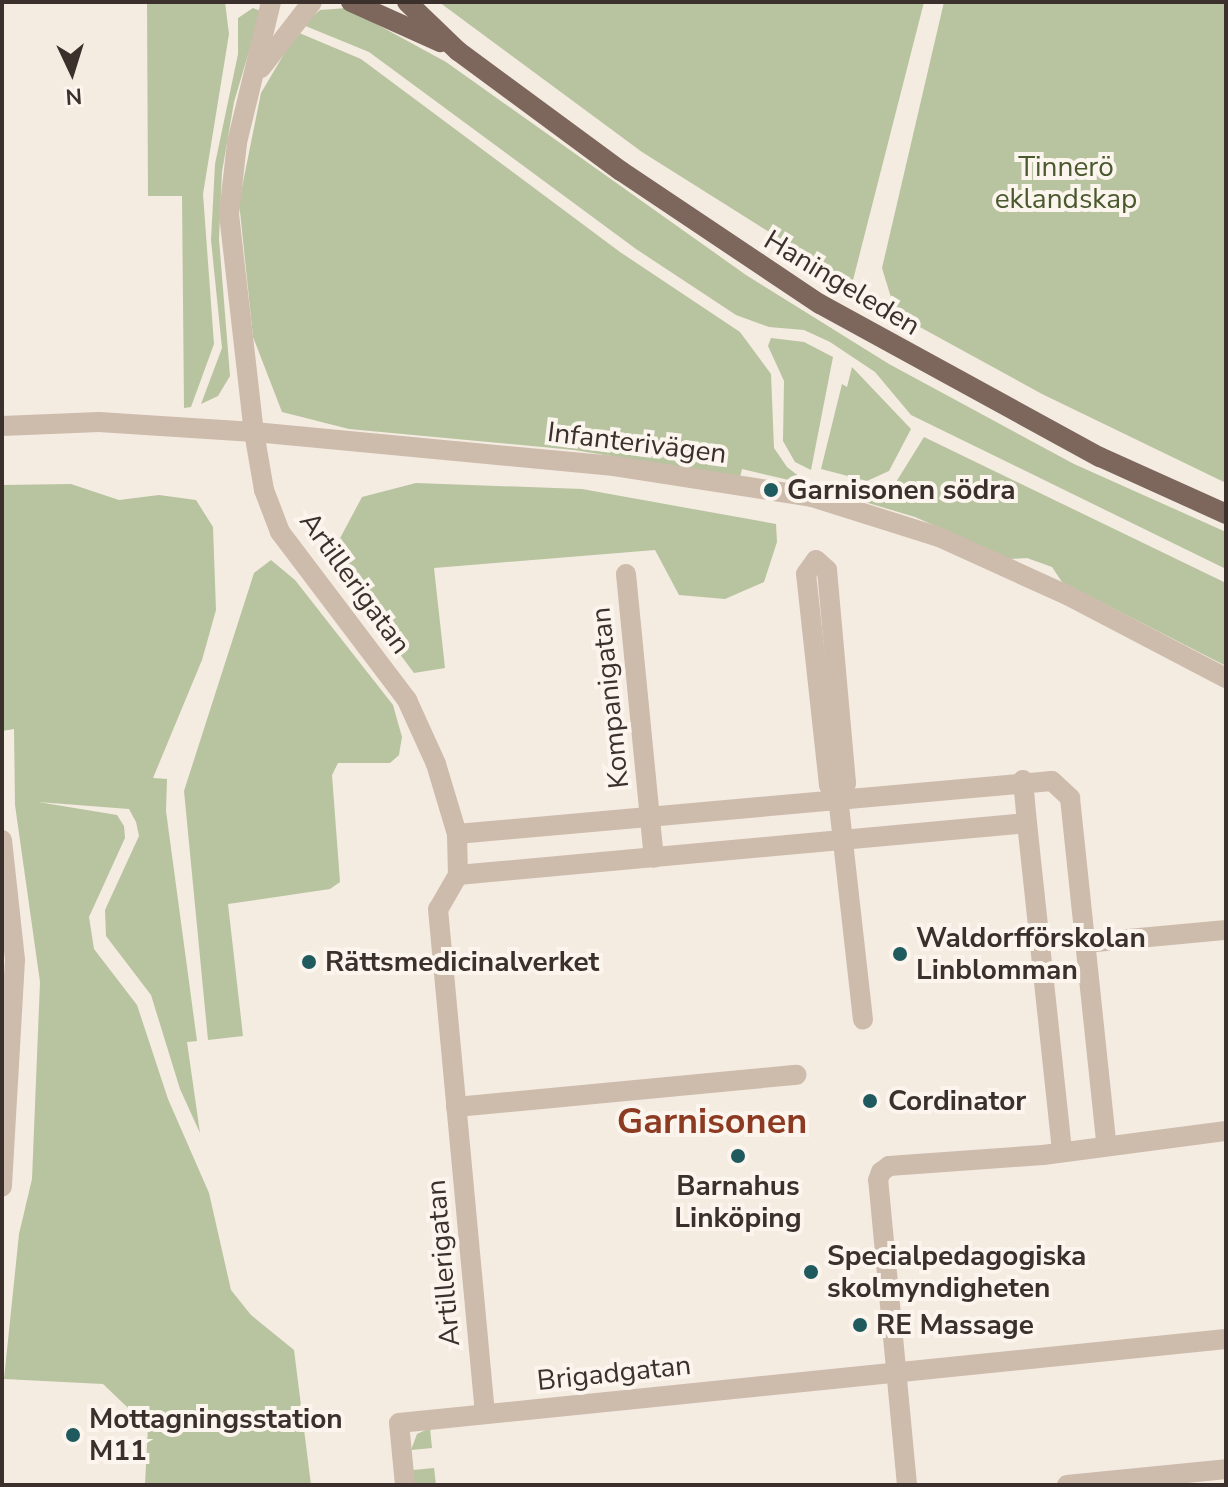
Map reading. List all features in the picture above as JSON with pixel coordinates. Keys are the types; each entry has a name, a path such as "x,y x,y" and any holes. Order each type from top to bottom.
{"main road":[{"name":"Haningeleden","path":"351,2 458,51"},
{"name":"Haningeleden","path":"407,2 458,51 645,188 820,304 1022,417 1226,514"}],"street":[{"name":"Artillerigatan","path":"271,2 237,143 229,214 254,432 264,490 280,532 407,700 436,764 457,834 458,875 438,909 485,1414"},
{"name":"Artillerigatan","path":"255,78 312,2"},
{"name":"Infanterivägen","path":"2,426 99,422 254,432 614,466 812,497 939,537 1067,595 1226,678"},
{"path":"833,740 806,574 816,560 827,570 833,740 829,785 838,797 863,1020"},
{"name":"Kompanigatan","path":"626,574 654,858"},
{"name":"Kompanigatan","path":"457,834 1023,780 1052,781 1070,798 1106,1143"},
{"path":"1023,780 1062,1150"},
{"path":"458,875 1027,823"},
{"path":"2,840 15,960 2,1187"},
{"path":"1085,943 1226,930"},
{"path":"456,1107 796,1075"},
{"path":"907,1485 878,1180 881,1172 889,1166 1226,1131"},
{"name":"Brigadgatan","path":"405,1485 399,1423 1226,1339"},
{"path":"1067,1485 1226,1469"}],"green space":[{"path":"147,2 225,2 229,34 203,194 214,344 191,407 184,408 182,196 148,196"},
{"path":"439,2 924,2 852,284 642,152"},
{"name":"Tinnerö eklandskap","path":"944,2 1226,2 1226,483 1042,394 896,314 882,268"},
{"path":"253,8 261,11 234,102 222,172 219,239 230,376 218,396 201,404 222,348 211,240 215,164 238,54 238,18"},
{"path":"347,8 446,62 746,275 889,364 1074,464 1226,532 1226,569 911,415 875,372 830,342 804,330 769,327 736,315 636,249 369,52 303,25 320,10"},
{"path":"297,32 361,59 620,252 740,332 771,374 774,448 787,467 810,485 742,469 740,477 574,450 349,429 282,412 253,337 239,202 261,93"},
{"path":"771,338 804,342 833,357 811,470 795,462 783,441 784,381 768,346"},
{"path":"852,367 911,429 889,471 867,481 821,469 842,384 847,387"},
{"path":"924,437 1226,583 1226,666 1062,582 1052,567 1027,558 1010,559 915,517 828,491 830,486 869,493 893,487"},
{"path":"416,483 582,489 776,524 777,542 764,582 725,599 679,595 655,550 434,568 445,668 414,673 329,559 362,497"},
{"path":"71,484 119,500 159,495 196,500 213,527 216,610 202,660 153,778 167,779 166,811 197,1041 187,1042 200,1133 180,1089 151,995 106,936 105,910 139,836 136,822 129,809 38,802 117,815 124,826 125,838 89,917 94,949 137,1005 168,1099 209,1193 231,1290 251,1315 294,1350 311,1485 145,1485 148,1427 103,1384 4,1379 19,1234 32,1179 40,982 15,805 14,729 2,731 2,485"},
{"path":"271,560 295,580 393,705 402,737 399,755 390,763 338,763 332,775 340,882 330,889 228,904 243,1036 208,1040 184,791 254,573"},
{"path":"430,1428 432,1448 411,1450 417,1434"},
{"path":"434,1468 436,1485 414,1485 413,1470"}],"place":[{"name":"Garnisonen södra","path":"771,490"},
{"name":"Waldorfförskolan Linblomman","path":"900,954"},
{"name":"Rättsmedicinalverket","path":"309,962"},
{"name":"Cordinator","path":"870,1101"},
{"name":"Barnahus Linköping","path":"738,1156"},
{"name":"Specialpedagogiska skolmyndigheten","path":"811,1272"},
{"name":"RE Massage","path":"860,1325"},
{"name":"Mottagningsstation M11","path":"73,1435"}],"district":[{"name":"Garnisonen","path":"712,1122"}]}
